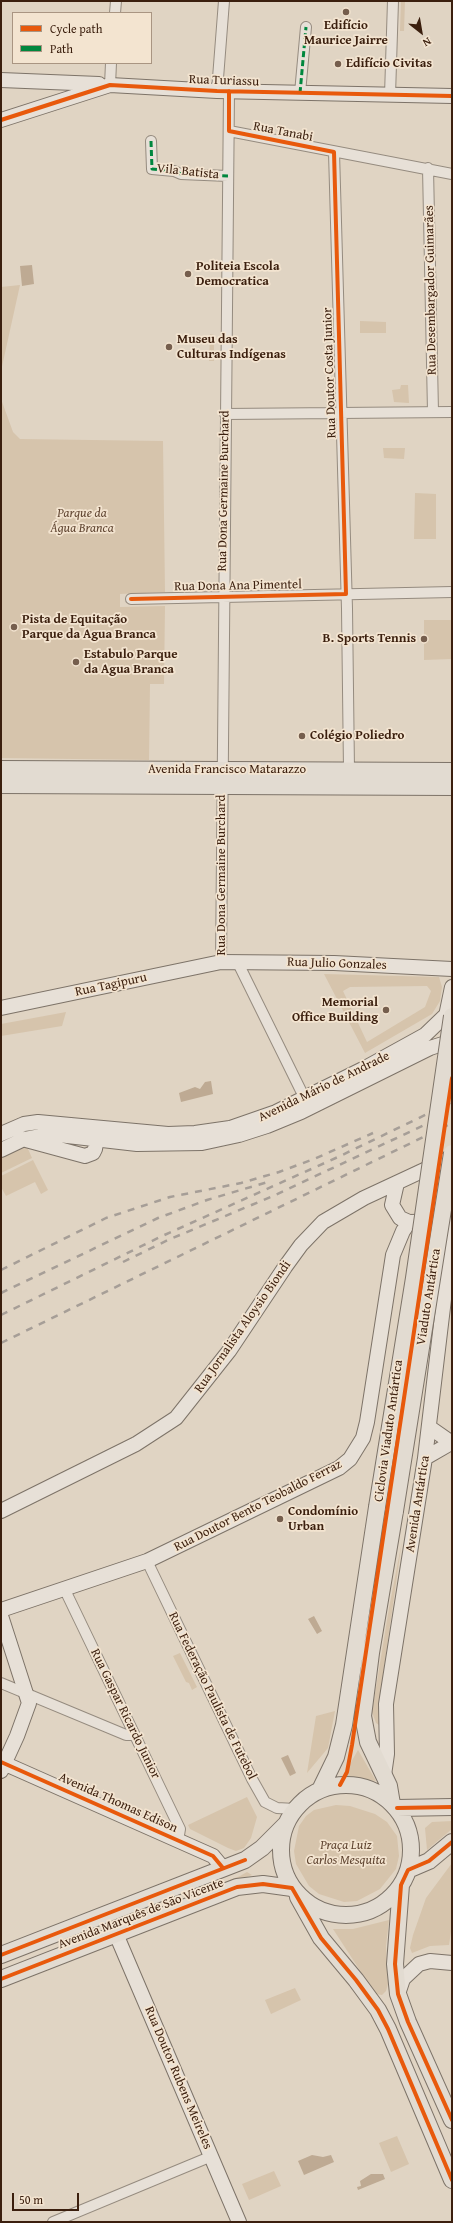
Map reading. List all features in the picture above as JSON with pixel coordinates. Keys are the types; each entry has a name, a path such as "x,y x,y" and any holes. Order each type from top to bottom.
{"main road":[{"name":"Avenida Francisco Matarazzo","path":"1,769 452,771"},
{"name":"Avenida Francisco Matarazzo","path":"1,785 452,787"},
{"name":"Viaduto Antártica","path":"320,1790 336,1757 342,1736 414,1278 450,1014"},
{"name":"Viaduto Antártica","path":"395,1512 452,1153"},
{"name":"Avenida Antártica","path":"394,1806 384,1775 368,1742 364,1729 363,1710 395,1512"},
{"path":"294,1890 307,1903 320,1911 335,1915 350,1916 365,1913 384,1904 401,1885 408,1870 411,1843 406,1822 394,1806 372,1790 360,1786 340,1785 320,1790 307,1798 295,1809 286,1824 282,1837 281,1857 282,1864 294,1890 321,1938 365,1992 381,2016 452,2180"},
{"path":"394,1806 452,1807"},
{"name":"Avenida Marquês de São Vicente","path":"1,1955 245,1860 262,1848 286,1824"},
{"path":"408,1870 429,1861 452,1842"},
{"name":"Avenida Marquês de São Vicente","path":"1,1979 238,1887 263,1884 294,1890"},
{"path":"401,1885 395,1964 398,1994 408,2022 452,2120"}],"street":[{"path":"115,12 116,1"},
{"name":"Rua Dona Germaine Burchard","path":"221,962 223,597 229,131 223,91 224,1"},
{"path":"390,95 393,1"},
{"path":"300,93 306,27"},
{"path":"1,80 110,85 111,64"},
{"path":"41,82 44,105"},
{"name":"Rua Turiassu","path":"1,120 110,85 223,91 452,96"},
{"name":"Rua Tanabi","path":"229,131 334,152 428,168 452,174"},
{"name":"Vila Batista","path":"151,142 152,169 174,170 181,174 228,176"},
{"name":"Rua Doutor Costa Junior","path":"334,152 346,594 349,770"},
{"name":"Rua Desembargador Guimarães","path":"428,168 433,412"},
{"path":"225,414 452,412"},
{"name":"Rua Dona Ana Pimentel","path":"131,599 452,592"},
{"name":"Rua Julio Gonzales","path":"221,962 334,963 452,969"},
{"name":"Rua Tagipuru","path":"1,1008 221,962"},
{"path":"237,962 308,1103"},
{"path":"450,1014 452,987"},
{"name":"Avenida Mário de Andrade","path":"1,1134 24,1124 38,1122 138,1144 202,1143 267,1126 425,1035 450,1014"},
{"path":"430,1048 452,1037"},
{"name":"Avenida Mário de Andrade","path":"308,1103 430,1048 452,1042"},
{"path":"1,1150 24,1139 85,1156 93,1153 98,1134"},
{"name":"Rua Jornalista Aloysio Biondi","path":"1,1511 136,1444 176,1418 229,1351 301,1245 323,1222 364,1198 445,1162 452,1157"},
{"path":"397,1183 392,1205 400,1218 409,1222 452,1221"},
{"name":"Rua Doutor Bento Teobaldo Ferraz","path":"1,1610 147,1561 339,1468 354,1454 363,1438 367,1422 393,1255 403,1231 409,1222"},
{"name":"Avenida Antártica","path":"384,1775 387,1762 385,1718 388,1694 425,1458 452,1232"},
{"path":"425,1458 452,1443 429,1427"},
{"name":"Rua Federação Paulista de Futebol","path":"147,1561 252,1779 265,1802 277,1808 295,1809"},
{"name":"Rua Gaspar Ricardo Junior","path":"64,1588 180,1829 178,1841"},
{"path":"1,1616 26,1695 28,1708 2,1765"},
{"path":"1,1683 26,1695 126,1735 134,1735"},
{"name":"Avenida Thomas Edison","path":"2,1765 213,1856 223,1868"},
{"name":"Rua Doutor Rubens Meireles","path":"116,1934 239,2222"},
{"path":"398,1994 404,1979 419,1964 430,1961 452,1963"},
{"path":"53,2222 212,2156"}],"green space":[{"path":"401,1 405,1 404,31 400,31"},
{"path":"20,285 1,371 1,287"},
{"path":"360,321 386,322 386,333 360,333"},
{"path":"210,334 214,335 214,361 209,361"},
{"path":"401,385 408,385 409,403 394,402 392,390 400,389"},
{"name":"Parque da Água Branca","path":"1,399 13,432 20,439 163,441 165,592 120,594 120,607 165,606 164,684 150,684 149,760 1,758"},
{"path":"383,448 405,448 404,459 384,458"},
{"path":"415,493 436,494 436,539 414,539"},
{"path":"424,620 452,620 452,659 424,660"},
{"path":"324,974 439,977 442,987 440,1001 432,1014 365,1053","holes":["427,986 431,991 425,1007 367,1042 343,991 350,987"]},
{"path":"66,1012 62,1026 1,1036 1,1024"},
{"path":"25,1142 32,1158 1,1173 1,1154"},
{"path":"33,1160 48,1190 41,1194 35,1182 6,1196 1,1187 1,1176"},
{"path":"402,1541 384,1668 379,1725 376,1723 372,1712 389,1608"},
{"path":"180,1653 197,1687 192,1690 189,1683 186,1682 173,1656"},
{"path":"335,1711 328,1748 307,1773 316,1716"},
{"path":"358,1750 376,1781 343,1776"},
{"path":"247,1797 257,1817 251,1838 244,1848 236,1851 190,1829 188,1825"},
{"name":"Praça Luiz Carlos Mesquita","path":"336,1805 350,1806 375,1814 387,1822 397,1836 399,1856 396,1869 380,1889 357,1901 344,1902 319,1894 309,1886 296,1864 294,1851 299,1826 306,1816 314,1810"},
{"path":"452,1821 452,1829 427,1850 425,1828 432,1822"},
{"path":"452,1863 452,1925 449,1945 430,1946 412,1953 410,1948 413,1935 426,1898"},
{"path":"247,1872 252,1875 88,1938 87,1936 240,1876"},
{"path":"389,1920 386,1946 388,1984 386,1991 382,1995 376,1994 372,1989 333,1929 353,1929"},
{"path":"295,1988 301,2000 271,2014 265,2000"},
{"path":"397,2136 409,2164 391,2172 379,2143"},
{"path":"274,2171 281,2186 249,2200 242,2184"}],"shaded area":[{"path":"32,265 34,284 22,286 20,266"},
{"path":"211,1081 213,1094 181,1102 179,1093 195,1087 200,1089 205,1082"},
{"path":"314,1616 322,1631 317,1634 308,1619"},
{"path":"288,1755 296,1773 290,1776 281,1758"},
{"path":"312,2155 323,2157 331,2155 334,2162 304,2175 298,2161"},
{"path":"371,2174 383,2174 385,2179 358,2190 357,2187 361,2186 360,2181"}],"railway":[{"path":"1,1315 160,1237 338,1157 452,1102"},
{"path":"123,1262 168,1240 273,1196 452,1112"},
{"path":"1,1343 452,1123"},
{"path":"1,1270 106,1218 170,1197 241,1183 279,1172 314,1159 373,1133"},
{"path":"1,1293 158,1218 207,1200 271,1181"}],"marked path":[{"path":"300,93 306,27"},
{"path":"151,141 152,169 174,171 181,174 228,176"}],"cycle path":[{"path":"1,120 110,85 217,91 452,96"},
{"path":"131,599 346,594 334,152 229,131 229,91"},
{"name":"Ciclovia Viaduto Antártica","path":"340,1785 347,1772 352,1745 452,1078"},
{"path":"1,1762 213,1856 223,1868"},
{"path":"397,1808 452,1807"},
{"path":"452,1842 429,1861 408,1870 401,1885 395,1964 398,1994 408,2022 452,2120"},
{"path":"1,1955 245,1860"},
{"path":"1,1979 237,1887 263,1884 292,1888 321,1938 356,1980 378,2010 388,2029 452,2180"}],"place":[{"name":"Edifício Maurice Jairre","path":"346,12"},
{"name":"Edifício Civitas","path":"338,64"},
{"name":"Politeia Escola Democratica","path":"188,274"},
{"name":"Museu das Culturas Indígenas","path":"169,347"},
{"name":"Pista de Equitação Parque da Agua Branca","path":"14,627"},
{"name":"B. Sports Tennis","path":"424,639"},
{"name":"Estabulo Parque da Agua Branca","path":"76,662"},
{"name":"Colégio Poliedro","path":"302,736"},
{"name":"Memorial Office Building","path":"386,1010"},
{"name":"Condomínio Urban","path":"280,1519"}]}
